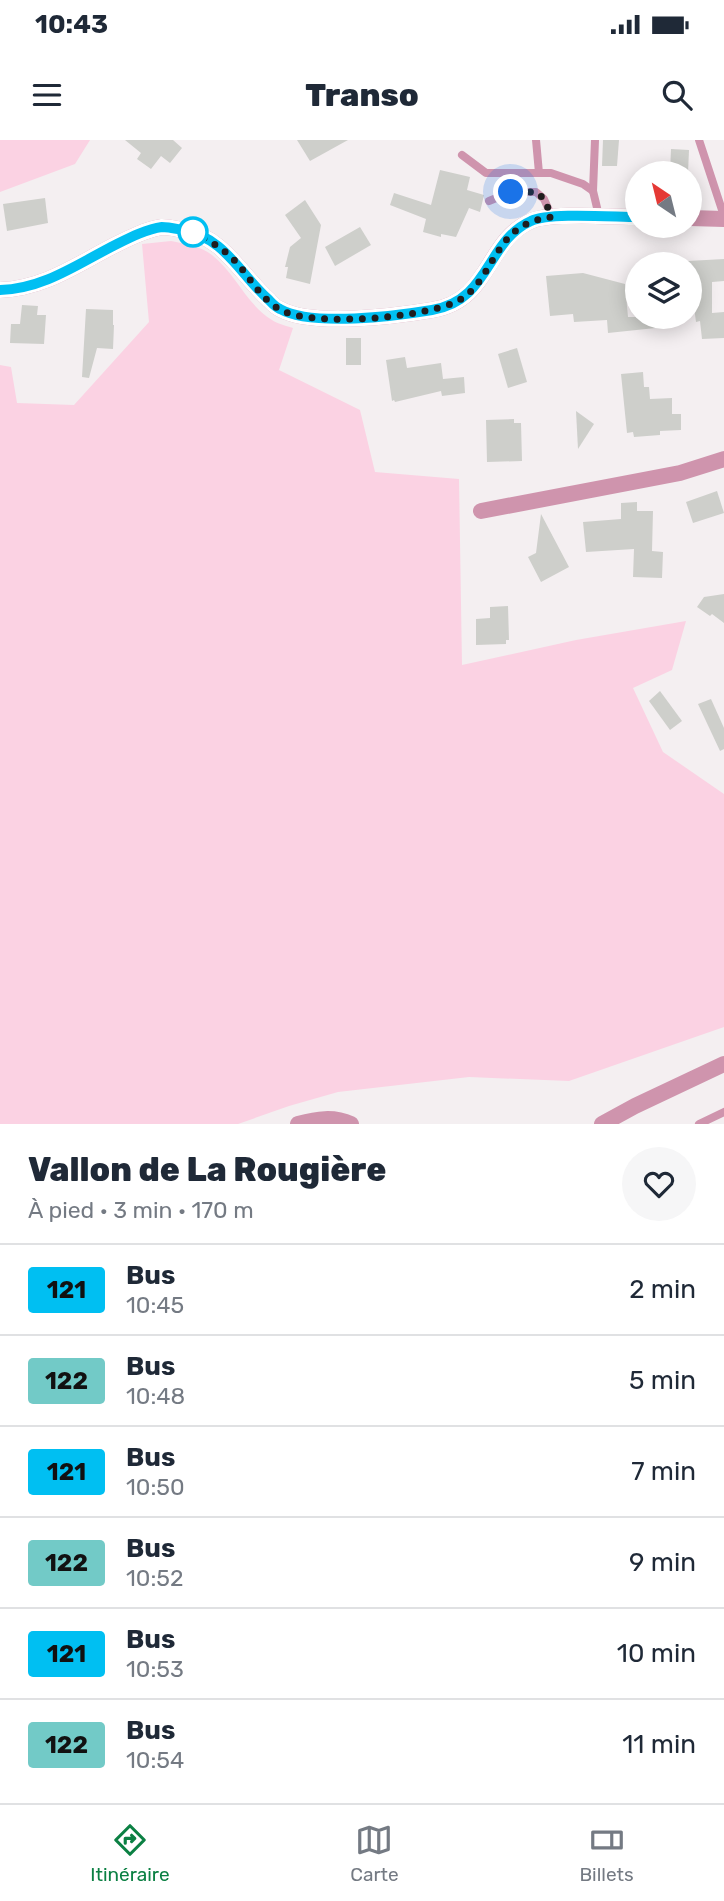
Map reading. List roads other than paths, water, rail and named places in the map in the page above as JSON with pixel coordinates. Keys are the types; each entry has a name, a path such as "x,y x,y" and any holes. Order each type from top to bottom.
{"street":[{"path":"0,290 19,289 48,280 135,235 163,227 193,232 216,243 279,309 298,316 377,318 436,310 462,299 477,285 505,240 533,219 625,217"},
{"path":"702,218 724,217"},
{"path":"481,512 680,473 724,459"},
{"path":"602,1124 619,1120 724,1064"},
{"path":"298,1124 321,1118 339,1119 351,1124"}],"lane":[{"path":"536,140 538,173"},
{"path":"595,140 593,191 599,216"},
{"path":"699,140 724,217"},
{"path":"462,155 486,173 551,173 583,184 593,191"},
{"path":"489,201 511,192 536,192 544,199 552,217"},
{"path":"699,1124 724,1112"}]}
